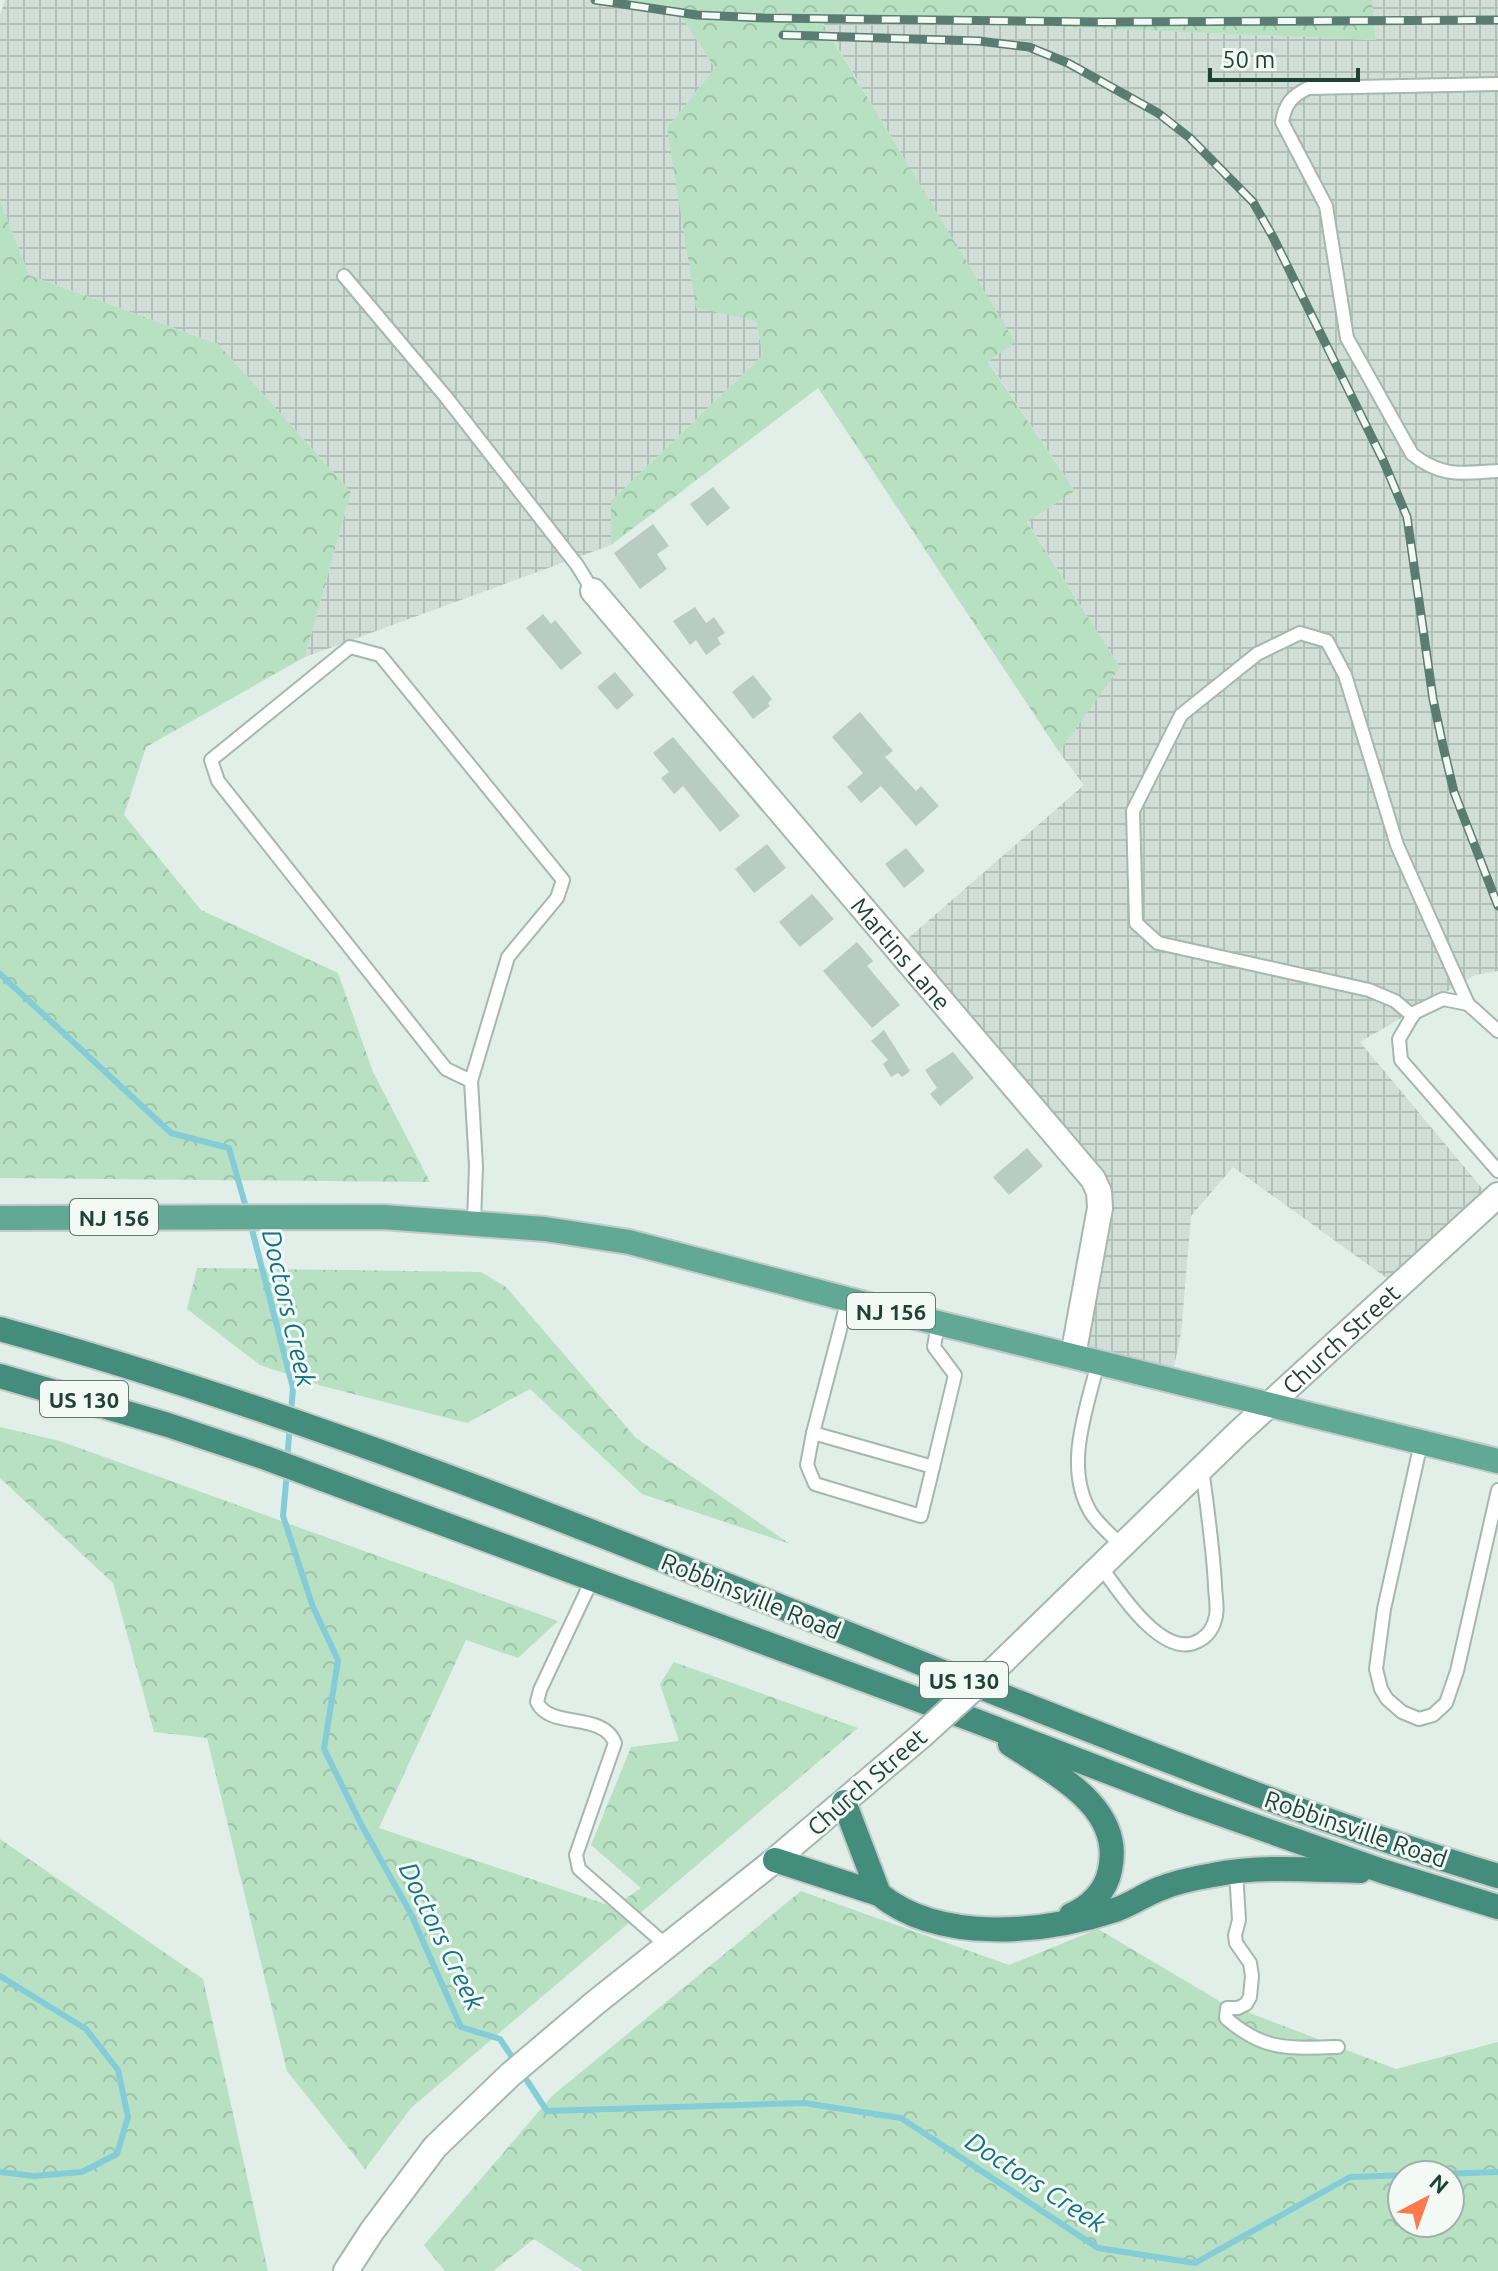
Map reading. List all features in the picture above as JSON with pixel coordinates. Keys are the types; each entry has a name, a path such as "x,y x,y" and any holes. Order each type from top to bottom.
{"highway":[{"name":"Robbinsville Road","path":"0,1329 164,1376 318,1428 1212,1778 1337,1825 1498,1876"},
{"name":"Robbinsville Road","path":"0,1376 152,1420 318,1476 1184,1801 1382,1871 1498,1907"},
{"path":"976,1721 1092,1802 1110,1838 1110,1874 1102,1891 1090,1904 1075,1913 1042,1924"},
{"path":"844,1802 879,1894"},
{"path":"775,1860 879,1894 891,1904 916,1916 948,1926 1002,1930 1074,1920 1117,1909 1177,1883 1236,1872 1382,1871"}],"main road":[{"name":"NJ 156","path":"0,1218 383,1217 474,1222 629,1242 938,1323 1498,1461"}],"street":[{"name":"Martins Lane","path":"593,591 1093,1179 1099,1192 1100,1208 1073,1356"},
{"name":"Church Street","path":"346,2271 435,2147 472,2111 555,2037 775,1860 921,1736 995,1669 1202,1468 1498,1195"}],"lane":[{"path":"1498,84 1308,88 1294,95 1284,108 1282,122 1326,206 1347,338 1412,454 1426,465 1449,474 1498,471"},
{"path":"344,276 446,397 577,565 593,591"},
{"path":"1413,1016 1395,1001 1369,990 1158,943 1136,923 1133,811 1181,715 1257,654 1300,633 1327,641 1345,675 1397,845 1468,1004 1498,1031"},
{"path":"471,1081 446,1069 218,781 211,760 350,647 380,655 563,880 557,898 508,957 471,1081 476,1166 474,1222"},
{"path":"1468,1004 1443,999 1413,1016 1399,1039 1401,1060 1498,1171"},
{"path":"848,1299 807,1465 815,1484 921,1516 955,1375 934,1347 938,1323"},
{"path":"1098,1362 1078,1447 1082,1491 1092,1513 1121,1545"},
{"path":"813,1433 933,1467"},
{"path":"1421,1443 1377,1643 1376,1669 1387,1699 1402,1712 1419,1719 1433,1715 1446,1703 1457,1671 1498,1490"},
{"path":"1100,1565 1121,1595 1158,1633 1175,1643 1190,1645 1212,1630 1217,1614 1213,1549 1202,1468"},
{"path":"592,1580 537,1702 545,1713 602,1729 612,1736 615,1743 576,1855 579,1869 667,1946"},
{"path":"1236,1872 1239,1920 1236,1943 1250,1963 1252,1976 1250,1997 1246,2004 1227,2008 1226,2018 1244,2033 1275,2047 1338,2047"}],"shaded area":[{"path":"5,0 602,0 675,7 715,68 667,128 756,321 763,355 611,501 611,545 305,657 351,492 218,344 29,275 0,200 0,15"},
{"path":"1372,0 1498,0 1498,971 1475,975 1360,1042 1491,1199 1399,1287 1233,1167 1191,1216 1181,1334 1171,1380 1073,1356 1099,1192 897,948 1084,785 1059,752 1119,666 1027,521 1075,491 988,361 1014,342 822,21 1043,26 1376,40"}],"green space":[{"path":"602,0 1372,0 1376,40 1043,26 822,22 1015,342 988,362 1075,491 1027,522 1120,667 1059,752 818,388 611,545 611,501 763,355 756,321 696,308 667,128 715,68 675,7"},
{"path":"0,200 29,275 218,344 351,492 305,657 146,747 124,815 201,910 338,973 373,1072 430,1182 0,1178"},
{"path":"197,1268 481,1272 506,1287 636,1438 790,1544 642,1494 530,1389 467,1423 322,1386 260,1365 187,1309"},
{"path":"0,1427 60,1441 558,1621 518,1658 466,1640 379,1828 614,1907 641,1888 591,1845 631,1747 679,1741 660,1684 674,1662 858,1728 411,2108 365,2169 287,2071 207,1738 154,1732 113,1583 0,1478"},
{"path":"0,1839 203,1979 268,2271 0,2271"},
{"path":"801,1891 1009,1965 1098,1929 1221,2002 1396,2069 1498,2042 1498,2271 583,2271 534,2239 493,2271 445,2271 424,2245 552,2096"}],"building":[{"path":"713,487 730,508 707,526 690,504"},
{"path":"653,524 669,546 657,554 667,569 640,589 614,553"},
{"path":"695,607 706,623 714,617 725,633 717,638 721,644 706,655 696,640 690,645 673,621"},
{"path":"543,614 551,624 555,620 582,653 561,670 526,628"},
{"path":"615,672 634,695 617,710 597,687"},
{"path":"753,675 772,699 768,703 770,706 753,719 732,692"},
{"path":"860,712 893,751 885,757 916,791 921,786 939,806 916,826 881,786 861,803 847,787 863,773 832,737"},
{"path":"673,737 740,816 720,832 683,786 674,794 661,778 669,772 653,753"},
{"path":"767,844 786,868 754,893 735,869"},
{"path":"906,848 925,871 904,888 885,864"},
{"path":"812,894 834,919 800,947 779,922"},
{"path":"857,942 873,961 867,966 900,1005 872,1028 823,971"},
{"path":"884,1030 910,1071 902,1077 898,1073 891,1077 883,1064 888,1060 871,1041"},
{"path":"953,1052 974,1078 940,1106 930,1094 937,1088 925,1070"},
{"path":"1027,1148 1043,1166 1009,1195 993,1177"}],"waterway":[{"name":"Doctors Creek","path":"0,974 171,1133 229,1148 247,1211"},
{"name":"Doctors Creek","path":"250,1222 293,1388 291,1413"},
{"name":"Doctors Creek","path":"287,1461 290,1424"},
{"name":"Doctors Creek","path":"287,1472 283,1516 313,1607 338,1660 324,1749 410,1912 461,2027 500,2039 516,2063"},
{"path":"0,1976 86,2029 118,2070 128,2117 117,2154 82,2172 34,2176 0,2172"},
{"name":"Doctors Creek","path":"522,2073 547,2111 804,2103 901,2118 1098,2248 1195,2263 1350,2177 1498,2172"}],"railway":[{"path":"595,0 697,15 765,18 1099,22 1498,20"},
{"path":"783,35 979,41 1029,47 1068,63 1158,113 1190,138 1253,202 1383,460 1407,517 1433,699 1443,746 1454,792 1498,906"}]}
